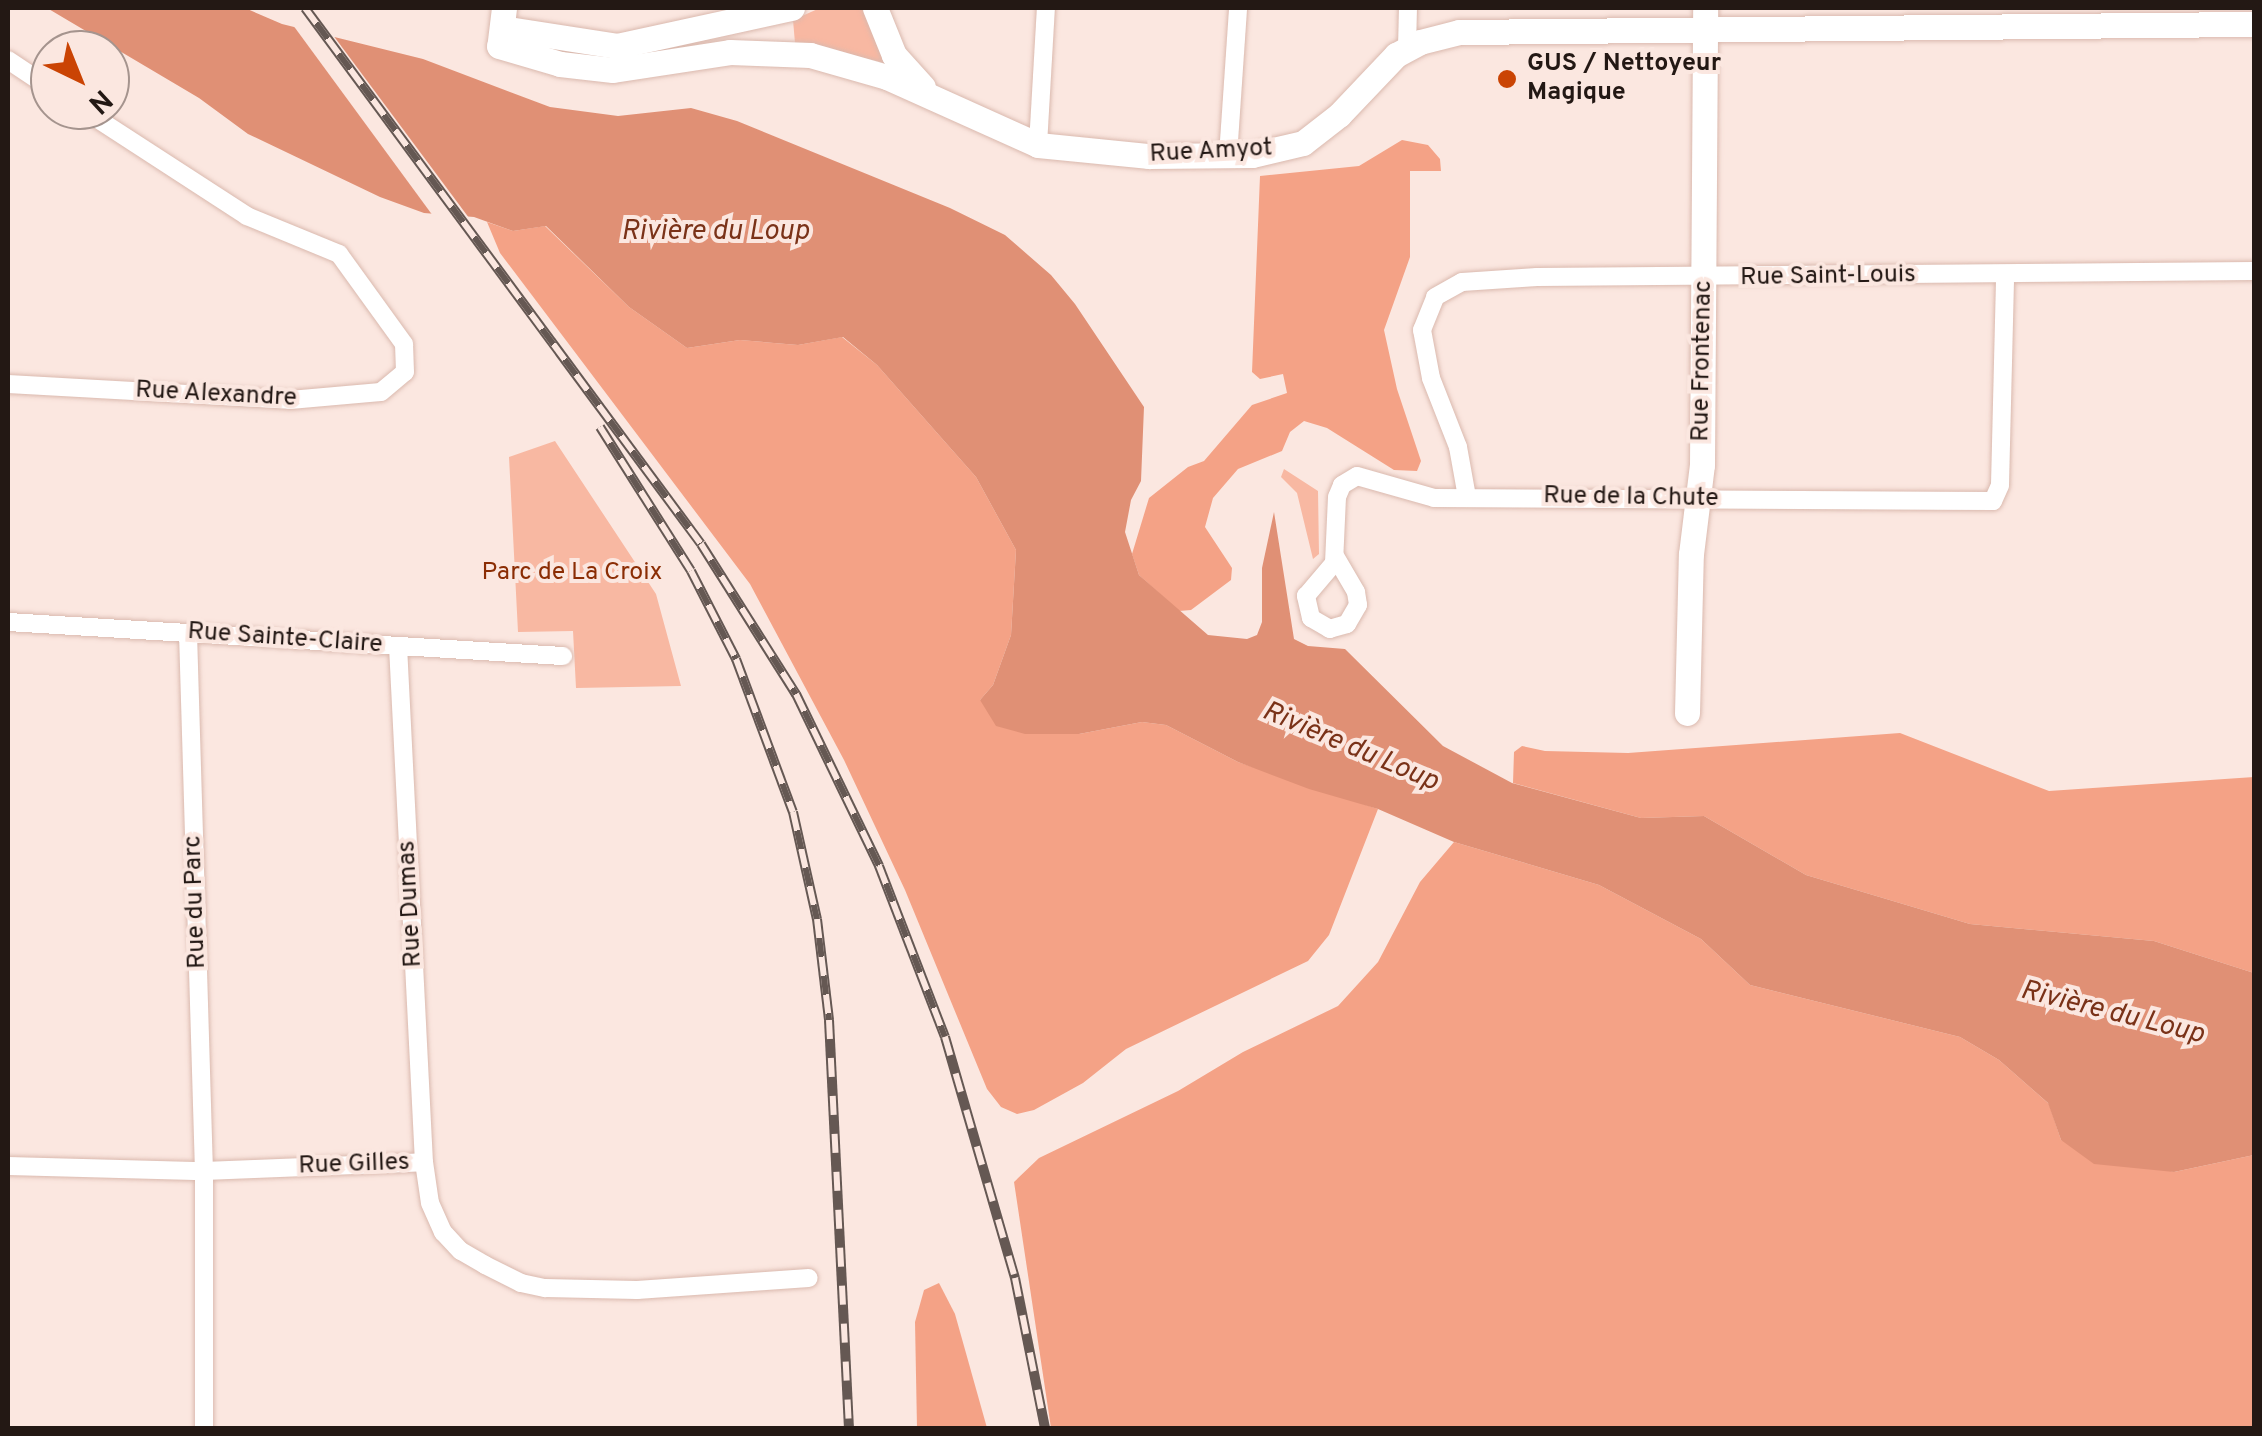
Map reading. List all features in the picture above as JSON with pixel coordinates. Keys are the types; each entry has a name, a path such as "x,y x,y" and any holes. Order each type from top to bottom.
{"main road":[{"path":"502,27 588,45 617,46 792,8"},
{"path":"874,8 894,55 929,96"},
{"name":"Rue Amyot","path":"502,27 595,70 631,69 730,52 786,52 860,68 1038,144 1102,154 1228,156 1273,152 1303,143 1323,130 1376,72 1408,48 1459,32 1705,17 2045,18 2254,24"},
{"name":"Rue Frontenac","path":"1687,714 1697,498 1702,465 1705,17"}],"street":[{"path":"1038,144 1046,8"},
{"path":"1228,156 1238,8"},
{"path":"1408,8 1408,48"},
{"path":"8,60 30,75"},
{"name":"Rue Alexandre","path":"8,384 290,400 361,397 396,384 407,361 404,344 338,254 247,216 115,130"},
{"name":"Rue Saint-Louis","path":"1467,497 1458,447 1431,378 1422,330 1435,297 1445,288 1478,279 2254,272"},
{"name":"Rue de la Chute","path":"1335,556 1337,497 1350,478 1367,477 1434,498 1987,502 1997,498 2005,275"},
{"name":"Rue Sainte-Claire","path":"8,622 563,656"},
{"name":"Rue du Parc","path":"188,633 204,1172 204,1428"},
{"name":"Rue Dumas","path":"398,646 424,1162"},
{"name":"Rue Gilles","path":"8,1166 204,1172 424,1162 430,1204 443,1232 461,1251 522,1283 637,1290 809,1278"}],"green space":[{"path":"820,8 866,8 886,63 795,43 793,20"},
{"name":"Parc de La Croix","path":"555,441 656,594 681,686 576,688 573,631 518,632 509,457"},
{"path":"1284,469 1318,491 1319,554 1313,559 1297,493 1281,477"}],"shaded area":[{"path":"1402,140 1428,145 1440,159 1441,171 1410,171 1410,257 1384,330 1397,389 1421,461 1417,471 1394,470 1327,428 1304,421 1290,432 1282,451 1238,469 1213,498 1205,527 1232,568 1231,580 1191,610 1179,611 1139,575 1132,554 1149,498 1188,467 1204,461 1252,405 1287,393 1283,374 1260,379 1252,372 1260,176 1359,166"},
{"path":"487,222 513,231 545,226 629,307 687,348 740,340 798,345 842,337 877,365 976,477 1016,550 1011,635 993,685 980,700 1079,734 1142,722 1166,725 1238,762 1378,809 1329,935 1308,961 1126,1049 1083,1083 1034,1110 1017,1114 1001,1107 987,1089 905,890 844,760 750,584 500,253"},
{"path":"1900,733 2049,791 2254,777 2254,973 2154,941 1970,924 1806,875 1704,816 1641,818 1513,783 1514,752 1522,746 1545,751 1628,753"},
{"path":"1454,842 1599,885 1701,939 1750,985 1960,1037 1999,1060 2049,1104 2061,1140 2174,1172 2254,1155 2254,1428 1051,1428 1014,1182 1039,1158 1178,1091 1243,1052 1338,1006 1378,962 1420,882"},
{"path":"939,1283 955,1314 987,1428 917,1428 915,1322 924,1290"}],"water":[{"name":"Rivière du Loup","path":"47,8 245,8 282,24 423,59 550,107 618,116 691,108 737,121 950,208 1005,235 1051,275 1075,304 1144,407 1141,481 1131,500 1125,532 1139,575 1208,635 1247,639 1257,635 1262,622 1262,568 1274,512 1294,639 1308,646 1345,649 1443,746 1512,783 1641,818 1704,816 1806,875 1970,924 2154,941 2254,973 2254,1155 2174,1172 2094,1164 2061,1140 2048,1103 1999,1060 1960,1037 1750,985 1701,939 1599,885 1454,842 1378,809 1309,789 1238,762 1166,725 1142,722 1079,734 1025,734 996,726 980,700 993,685 1011,635 1016,550 976,477 877,365 843,337 798,345 740,340 687,348 629,307 546,226 513,231 474,217 424,213 380,197 248,134 199,98 130,57 130,30 84,30"}],"pier":[{"path":"290,21 330,31 472,222 436,220"}],"railway":[{"path":"305,8 701,544 796,694 879,866 945,1037 1015,1278 1045,1428"},
{"path":"600,427 691,571 736,659 793,812 817,919 829,1020 849,1428"}],"place":[{"name":"GUS / Nettoyeur Magique","path":"1507,79"}]}
